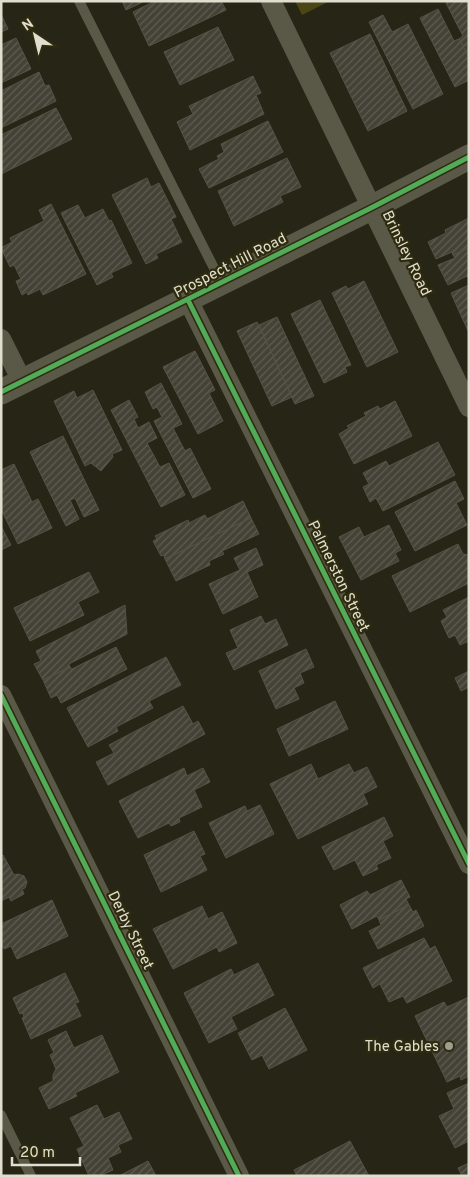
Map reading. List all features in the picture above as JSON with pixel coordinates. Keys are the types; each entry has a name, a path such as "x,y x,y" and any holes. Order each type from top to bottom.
{"street":[{"name":"Brinsley Road","path":"270,1 469,407"},
{"name":"Prospect Hill Road","path":"12,387 222,283 469,157"},
{"name":"Palmerston Street","path":"188,300 469,864"},
{"path":"1,338 12,387"},
{"name":"Derby Street","path":"1,695 239,1176"}],"lane":[{"path":"79,1 222,283"},
{"path":"1,1115 31,1176"}],"shaded area":[{"path":"295,1 330,1 302,15"}],"building":[{"path":"122,1 145,1 126,10"},
{"path":"155,1 221,1 226,10 149,46 133,12"},
{"path":"449,1 469,1 469,58 459,39 463,36 446,3"},
{"path":"438,9 454,41 459,39 469,58 469,80 455,87 420,18"},
{"path":"1,14 8,29 1,32"},
{"path":"383,15 392,32 408,24 443,94 413,109 369,22"},
{"path":"218,27 234,60 180,85 164,52"},
{"path":"370,34 407,111 368,131 330,53"},
{"path":"16,38 31,69 1,83 1,45"},
{"path":"39,72 45,86 49,85 56,101 1,128 1,91"},
{"path":"253,76 261,93 256,95 264,114 190,150 177,122 193,114 189,106"},
{"path":"56,108 72,139 1,174 1,135"},
{"path":"268,121 283,152 209,188 199,169 219,159 217,156 224,152 221,144"},
{"path":"287,158 301,187 280,196 283,202 234,226 218,191"},
{"path":"147,178 151,187 159,183 176,217 171,219 182,242 156,254 158,258 146,264 112,195"},
{"path":"51,204 86,274 43,295 40,289 28,295 27,292 22,295 16,281 21,279 14,265 10,267 1,248 12,242 10,238 44,221 39,210"},
{"path":"78,205 85,218 103,209 109,221 111,220 132,263 111,273 113,277 97,285 61,213"},
{"path":"469,218 469,248 453,255 452,252 436,259 428,242 446,233 445,230"},
{"path":"469,248 469,279 467,276 448,285 438,265 455,258 453,255"},
{"path":"364,281 398,352 367,367 332,293 346,286 348,289"},
{"path":"469,285 469,307 459,311 451,293"},
{"path":"320,300 351,365 345,367 347,372 324,383 291,314"},
{"path":"469,307 469,333 459,311"},
{"path":"277,317 314,396 295,404 259,325"},
{"path":"257,322 292,397 272,406 237,331"},
{"path":"195,351 215,390 209,393 223,421 198,434 163,367"},
{"path":"161,383 182,424 173,428 185,451 190,448 211,489 193,498 154,421 162,417 157,407 153,409 145,392"},
{"path":"93,390 122,450 112,454 113,457 101,471 91,463 85,466 54,401 74,391 77,398"},
{"path":"129,400 138,417 134,419 138,428 149,422 157,438 147,443 160,467 169,463 185,495 161,507 111,410"},
{"path":"395,401 412,436 354,464 339,434 349,428 347,426 366,416 364,413 378,406 380,409"},
{"path":"63,436 99,510 84,517 75,498 70,500 79,519 66,526 30,452"},
{"path":"438,442 455,475 383,511 376,498 370,502 363,487 369,484 363,473 386,461 389,466"},
{"path":"14,464 32,502 38,499 52,528 18,544 1,509 1,470"},
{"path":"455,481 464,499 456,503 467,525 415,551 395,512"},
{"path":"243,501 251,518 165,559 164,555 161,556 153,541 157,539 155,536 188,520 189,523 205,515 207,519"},
{"path":"251,518 259,534 222,551 224,554 209,561 210,565 176,581 165,559"},
{"path":"389,525 401,550 395,553 399,561 361,580 339,537 359,527 364,537"},
{"path":"1,526 11,545 1,550"},
{"path":"458,544 463,554 469,555 469,583 410,612 392,576"},
{"path":"256,548 263,565 247,572 258,597 223,614 209,584 240,570 234,558"},
{"path":"89,572 99,592 78,602 84,615 30,641 14,608"},
{"path":"469,597 469,641 460,645 455,635 449,638 441,621 447,617 443,610"},
{"path":"125,605 127,634 69,664 70,667 43,680 34,664 41,661 36,651"},
{"path":"261,616 265,624 276,619 288,645 234,670 226,653 238,648 230,630"},
{"path":"116,647 127,669 61,703 57,695 51,698 43,680 70,667 72,669"},
{"path":"306,649 314,667 300,673 304,683 294,688 299,699 276,709 259,671"},
{"path":"166,657 181,685 149,701 153,708 116,727 118,731 88,747 67,708"},
{"path":"469,671 469,687 461,691 455,678"},
{"path":"335,701 348,729 289,756 277,729"},
{"path":"183,706 193,724 198,721 205,734 108,785 96,762 114,753 109,745"},
{"path":"311,764 318,779 349,764 354,773 367,767 377,787 363,794 368,804 298,839 270,784"},
{"path":"184,768 187,776 203,768 210,782 194,790 202,807 179,818 180,822 171,826 169,823 138,838 119,801"},
{"path":"260,805 274,834 226,858 209,823 245,806 247,811"},
{"path":"384,817 393,836 383,841 391,858 376,865 378,869 363,876 355,860 334,870 322,847"},
{"path":"194,831 205,854 200,856 207,870 161,892 144,855"},
{"path":"3,855 14,875 24,876 27,882 25,888 22,889 24,894 11,901 9,897 1,901 1,856"},
{"path":"401,880 410,897 406,899 409,905 379,920 377,916 352,929 340,905 367,891 370,895"},
{"path":"52,900 68,936 17,959 11,946 4,949 1,943 1,924"},
{"path":"409,905 413,912 416,910 424,926 378,949 369,931 381,925 379,920"},
{"path":"202,906 208,919 222,912 237,943 219,952 217,947 173,969 153,929"},
{"path":"424,938 430,949 435,946 452,981 407,1003 403,996 389,1002 380,984 373,988 363,968"},
{"path":"258,963 274,995 231,1017 237,1029 209,1043 184,993 231,969 234,975"},
{"path":"65,973 79,1002 75,1003 81,1016 31,1039 22,1018 24,1017 23,1013 20,1014 13,998"},
{"name":"The Gables","path":"469,997 469,1076 461,1080 460,1076 447,1082 415,1016 444,1002 447,1007"},
{"path":"285,1008 307,1050 269,1069 262,1055 252,1060 238,1033"},
{"path":"66,1031 74,1048 102,1035 119,1072 75,1093 77,1096 49,1109 39,1088 53,1081 56,1069 50,1055 54,1053 48,1040"},
{"name":"The Gables","path":"469,1083 469,1141 455,1148 439,1116 454,1109 447,1093"},
{"path":"97,1105 104,1119 119,1112 132,1139 118,1145 121,1152 108,1158 113,1170 99,1176 89,1176 77,1149 84,1146 70,1118"},
{"path":"350,1141 369,1176 297,1176 294,1170"},
{"path":"148,1161 156,1176 119,1176"},
{"path":"469,1163 469,1176 462,1176 458,1168"}],"cycle path":[{"path":"1,392 371,208 469,157"},
{"path":"188,300 469,864"},
{"path":"1,695 239,1176"}],"place":[{"name":"The Gables","path":"449,1046"}]}
